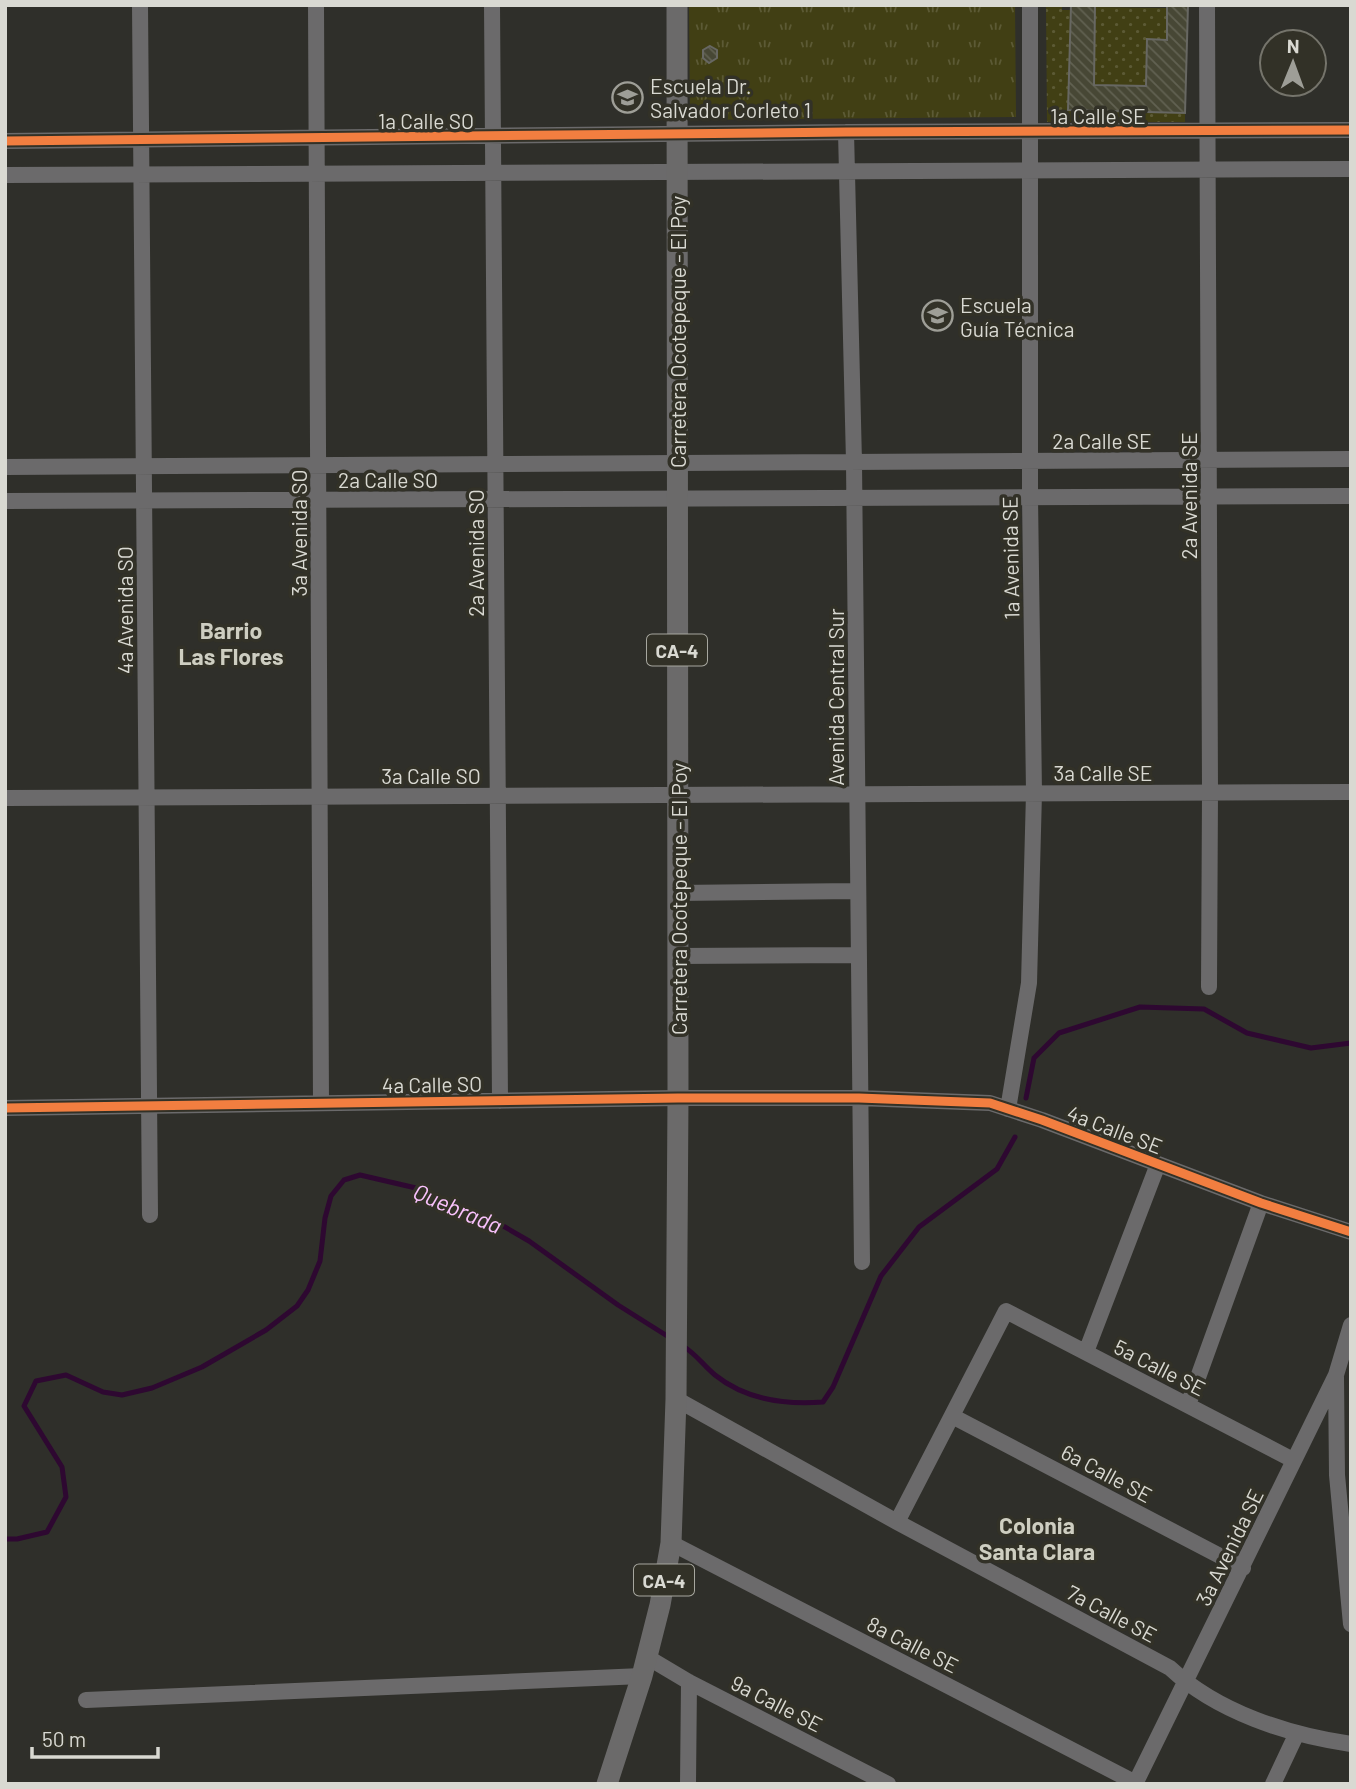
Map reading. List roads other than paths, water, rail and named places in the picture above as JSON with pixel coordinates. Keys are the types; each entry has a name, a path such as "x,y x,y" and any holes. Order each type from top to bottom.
{"main road":[{"name":"Carretera Ocotepeque - El Poy","path":"607,1784 645,1667 671,1543 677,1370 677,5"}],"street":[{"name":"4a Avenida SO","path":"140,5 150,1215"},
{"name":"3a Avenida SO","path":"316,5 321,1104"},
{"name":"2a Avenida SO","path":"492,5 500,1101"},
{"name":"1a Avenida SE","path":"1008,1109 1029,983 1034,793 1030,497 1030,5"},
{"name":"2a Avenida SE","path":"1207,5 1209,987"},
{"name":"1a Calle SE","path":"846,132 1351,130"},
{"name":"1a Calle SO","path":"5,141 846,132"},
{"name":"Avenida Central Sur","path":"846,132 854,462 862,1262"},
{"path":"5,175 1351,169"},
{"name":"2a Calle SE","path":"854,462 1351,459"},
{"name":"2a Calle SO","path":"5,467 854,462"},
{"path":"854,498 1351,496"},
{"name":"2a Calle SO","path":"5,501 854,498"},
{"name":"3a Calle SE","path":"856,794 1351,792"},
{"name":"3a Calle SO","path":"5,798 856,794"},
{"path":"677,893 857,891"},
{"path":"677,956 858,955"},
{"name":"4a Calle SO","path":"5,1108 678,1098 859,1098"},
{"name":"4a Calle SE","path":"859,1098 990,1103 1261,1203 1351,1232"},
{"path":"1086,1352 1158,1164"},
{"path":"1188,1405 1261,1203"},
{"name":"5a Calle SE","path":"952,1416 1006,1311 1293,1460"},
{"name":"3a Avenida SE","path":"1136,1783 1336,1375 1351,1325"},
{"path":"1336,1375 1337,1475 1351,1623"},
{"name":"7a Calle SE","path":"676,1399 897,1522 1170,1668 1186,1683 1243,1714 1297,1733 1351,1744"},
{"path":"897,1522 952,1416"},
{"name":"6a Calle SE","path":"952,1416 1243,1568"},
{"name":"8a Calle SE","path":"671,1543 1136,1783"},
{"path":"86,1700 645,1667"},
{"name":"9a Calle SE","path":"645,1667 689,1682 881,1782"},
{"path":"688,1784 689,1682"},
{"path":"1273,1784 1297,1733"}],"waterway":[{"path":"1026,1098 1034,1058 1059,1033 1140,1007 1204,1009 1247,1033 1311,1048 1351,1043"},
{"name":"Quebrada","path":"683,1346 715,1375 739,1390 766,1399 794,1403 823,1402 833,1387 881,1276 919,1227 997,1169 1015,1137"},
{"name":"Quebrada","path":"5,1539 47,1532 66,1497 62,1467 24,1406 36,1381 66,1375 103,1392 122,1395 152,1388 202,1367 266,1330 297,1306 308,1290 320,1261 325,1218 331,1196 344,1180 360,1175 416,1188 456,1210 498,1223 529,1241 618,1305 672,1339"}],"place":[{"name":"Escuela Dr. Salvador Corleto 1","path":"627,97"},
{"name":"Escuela Guía Técnica","path":"937,316"}],"district":[{"name":"Barrio Las Flores","path":"231,643"},
{"name":"Colonia Santa Clara","path":"1037,1538"}]}
